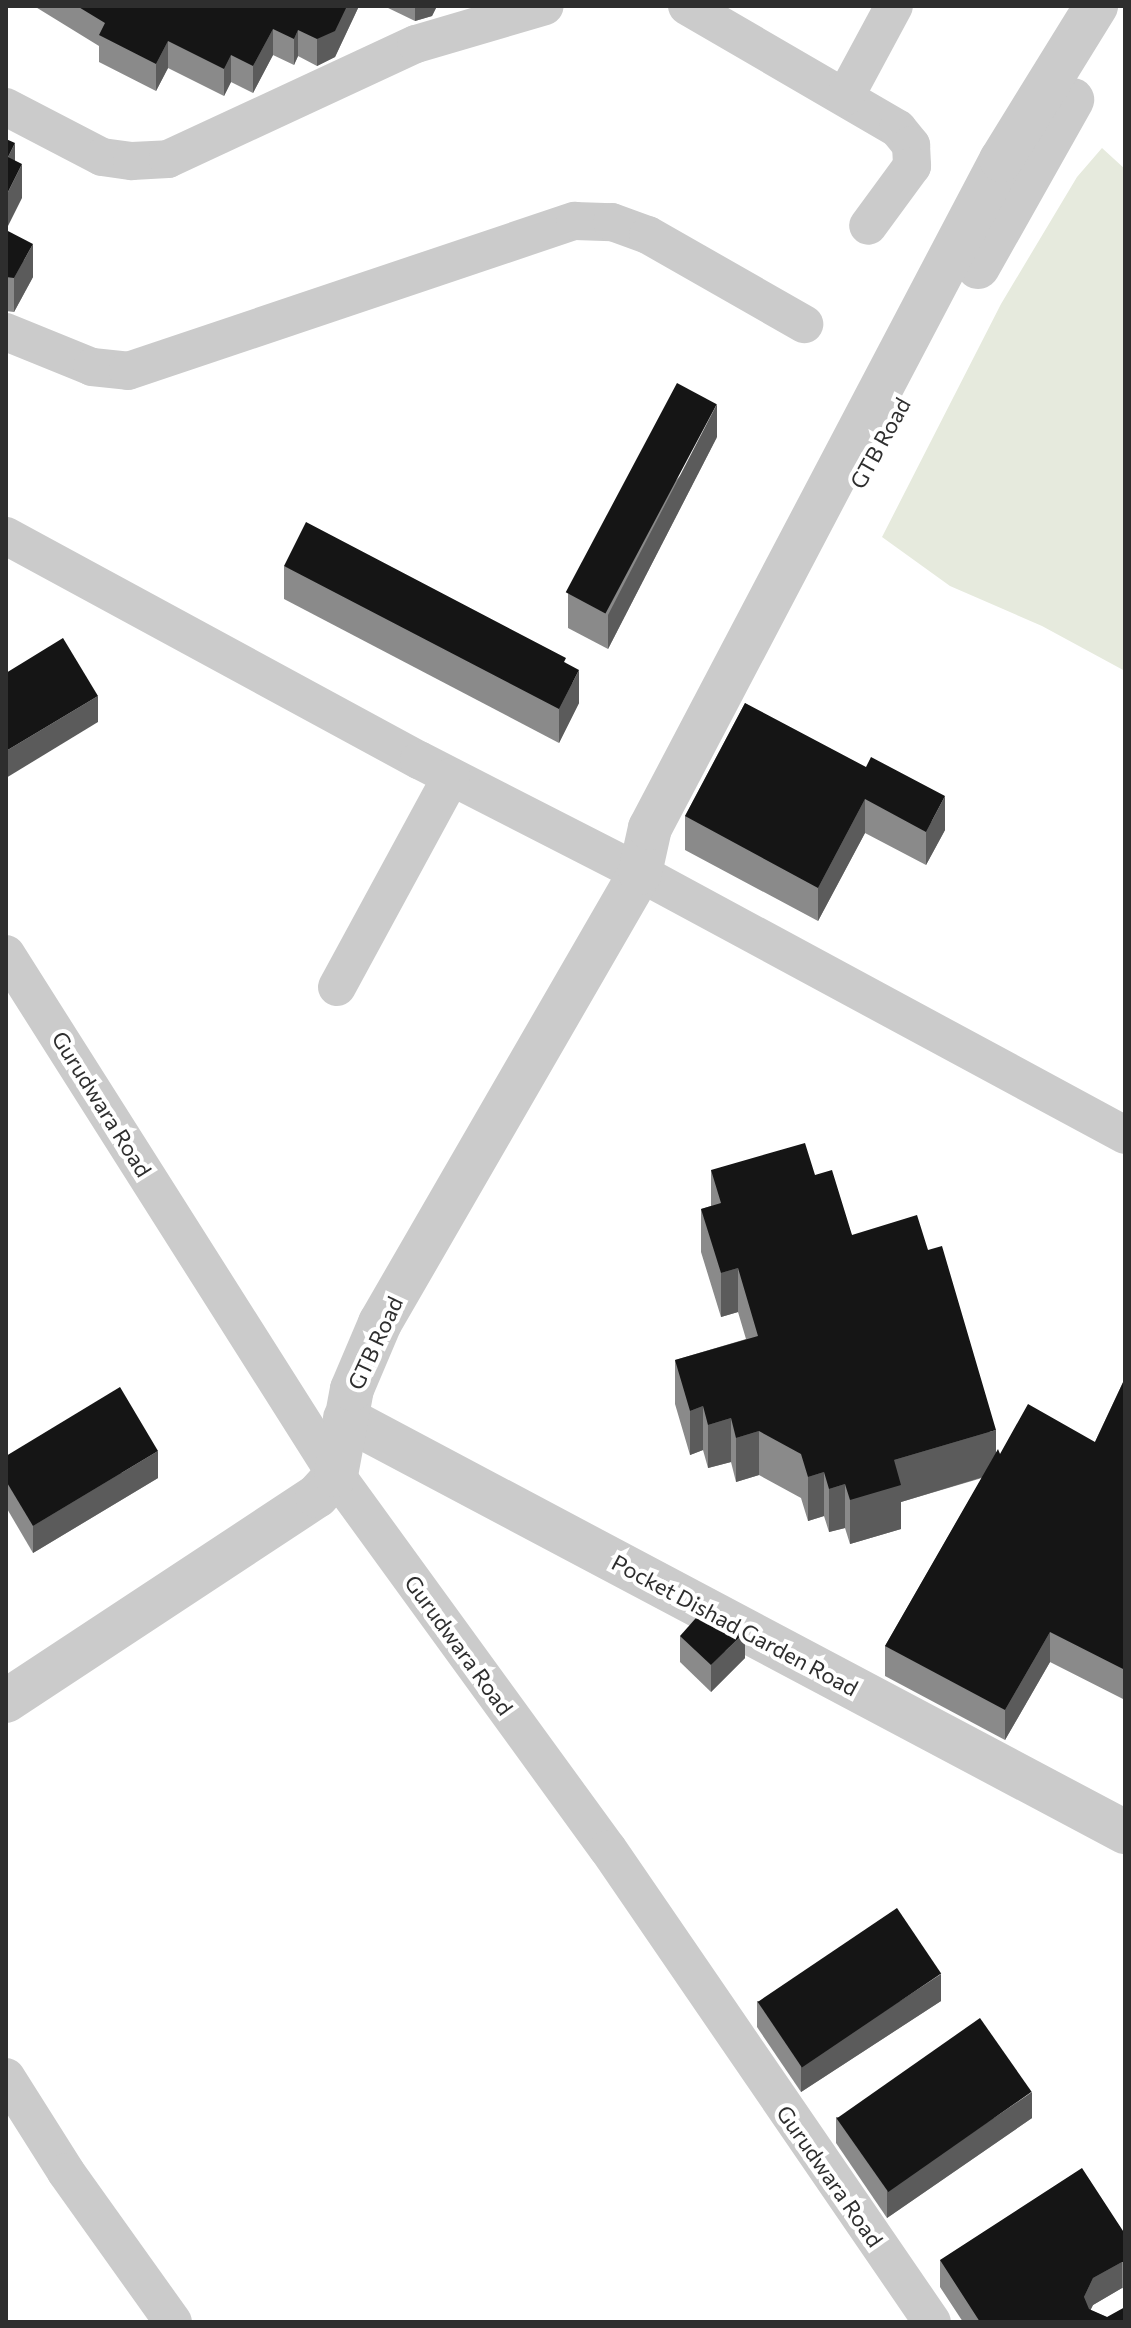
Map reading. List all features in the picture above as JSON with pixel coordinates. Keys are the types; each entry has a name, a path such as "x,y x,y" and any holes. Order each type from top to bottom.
{"street":[{"path":"6,107 102,157 132,161 168,159 416,44 545,6"},
{"path":"687,6 898,129 911,145 912,166 868,226"},
{"path":"845,97 894,6"},
{"name":"GTB Road","path":"336,1475 352,1389 380,1323 640,873 674,844 1096,6"},
{"name":"GTB Road","path":"1015,168 1125,13"},
{"path":"6,332 92,367 128,371 575,221 612,222 648,235 804,324"},
{"path":"6,536 451,777 640,873 1125,1135"},
{"path":"337,987 451,777"},
{"name":"Gurudwara Road","path":"6,954 336,1475 608,1849 932,2322"},
{"name":"Pocket Dishad Garden Road","path":"345,1418 1125,1832"},
{"path":"6,1701 317,1496 336,1475"},
{"path":"6,2077 66,2172 173,2322"}],"shaded area":[{"path":"1102,148 1125,169 1125,671 1042,626 950,586 882,537 1001,304 1077,177"}],"building":[{"path":"77,6 347,6 335,31 317,39 298,30 294,39 273,29 253,66 231,55 224,69 168,41 156,64 99,35 105,23"},
{"path":"6,139 15,143 8,157 22,164 6,196"},
{"path":"6,230 33,244 14,278 6,277"},
{"path":"677,383 717,404 605,613 566,592"},
{"path":"306,522 566,658 564,662 579,670 559,709 284,566"},
{"path":"63,638 98,696 6,751 6,673"},
{"path":"745,703 866,767 871,757 945,796 926,832 865,799 818,888 685,816"},
{"path":"805,1143 815,1175 832,1170 852,1235 917,1215 928,1250 942,1246 996,1430 894,1460 901,1485 850,1500 845,1484 829,1489 824,1472 808,1477 801,1454 759,1431 736,1438 731,1418 708,1425 703,1406 690,1411 675,1360 758,1336 738,1268 721,1273 701,1209 721,1203 711,1170"},
{"path":"1125,1378 1125,1670 1050,1632 1005,1710 885,1646 998,1449 1000,1454 1028,1404 1095,1442"},
{"path":"120,1387 158,1451 33,1526 6,1481 6,1456"},
{"path":"703,1610 745,1632 711,1665 680,1636"},
{"path":"897,1908 941,1973 802,2067 758,2002"},
{"path":"980,2018 1032,2092 888,2192 837,2118"},
{"path":"1082,2168 1125,2234 1125,2262 1093,2278 1084,2297 1089,2309 1107,2317 1125,2307 1125,2322 980,2322 940,2260"}]}
